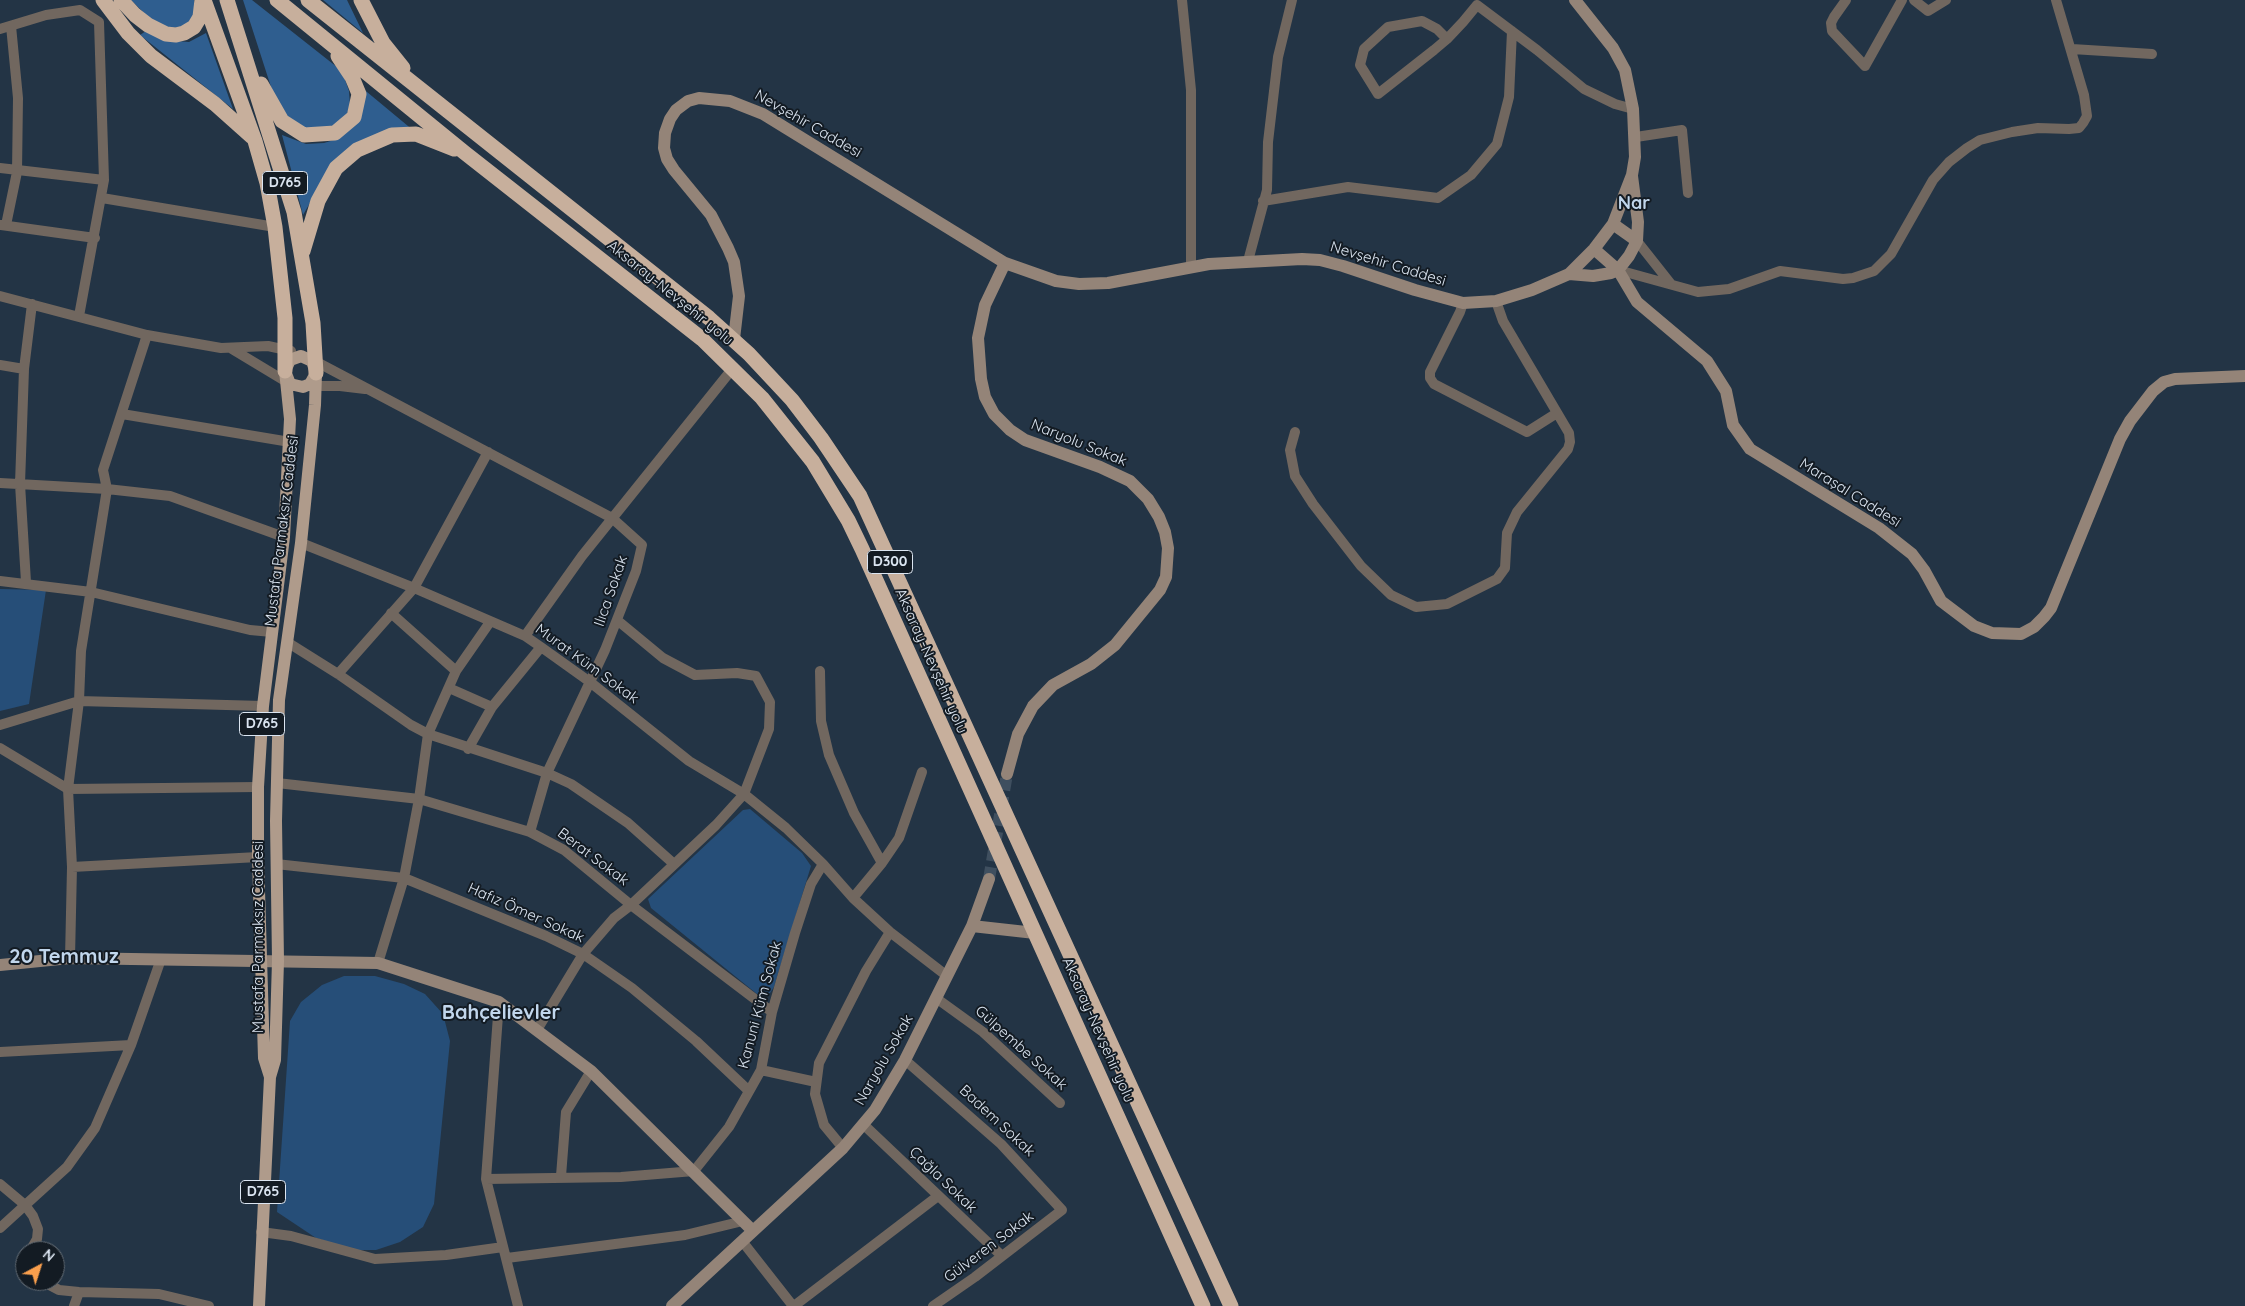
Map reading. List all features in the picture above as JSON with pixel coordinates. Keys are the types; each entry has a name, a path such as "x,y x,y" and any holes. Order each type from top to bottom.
{"highway":[{"path":"103,0 128,33 151,56 215,104 255,141"},
{"path":"121,0 148,25 166,34 176,35 194,27 200,17 203,0"},
{"name":"D765","path":"203,0 255,141 267,183 275,227 285,318 287,378"},
{"name":"Mustafa Parmaksız Caddesi","path":"226,0 248,63 294,212 302,255 312,373"},
{"name":"Aksaray-Nevşehir yolu","path":"276,0 465,153 673,314 733,368 791,432 813,462 848,520 1203,1305"},
{"name":"Aksaray-Nevşehir yolu","path":"308,0 734,339 792,400 822,438 860,496 1231,1306"},
{"path":"361,0 383,43 433,100"},
{"path":"248,63 282,121 304,135 335,133 354,117 359,94 352,77 329,42"},
{"path":"302,255 318,201 336,168 357,150 392,136 416,134 465,153"}],"main road":[{"path":"295,357 312,373 287,378 286,365 295,357"},
{"name":"Mustafa Parmaksız Caddesi","path":"259,1306 261,1232 270,1077 275,1060 278,961 276,864 279,700 301,543 312,373"},
{"name":"Mustafa Parmaksız Caddesi","path":"270,1077 264,1058 258,857 258,787 264,706 284,536 290,442 287,378"}],"street":[{"path":"1182,0 1192,98 1191,267"},
{"path":"1248,262 1267,190 1268,142 1278,57 1292,0"},
{"path":"1575,0 1602,33 1620,60 1630,88 1636,137 1632,175 1638,222 1637,241 1629,256 1618,270 1671,284 1685,290 1713,292 1730,289 1780,271 1800,272 1843,279 1853,278 1874,271 1891,254 1933,180 1949,162 1967,148 1980,140 2012,132 2038,128 2078,128 2084,123 2087,116 2087,107 2072,49 2056,0"},
{"path":"1846,0 1831,23 1832,31 1865,66 1902,0"},
{"path":"1914,0 1928,11 1946,0"},
{"path":"1447,39 1437,29 1422,21 1388,27 1364,49 1360,65 1378,94 1447,39 1477,5 1584,89 1615,104 1633,109"},
{"path":"0,29 46,15 80,10 99,22 104,180 95,238 79,316"},
{"path":"11,26 18,98 17,172 3,225 95,238"},
{"path":"1263,201 1348,187 1438,198 1471,175 1497,144 1509,97 1512,31"},
{"path":"2072,49 2152,54"},
{"name":"Nevşehir Caddesi","path":"734,339 739,296 737,277 728,248 711,215 674,170 667,159 664,148 665,133 670,119 676,110 688,102 699,98 730,100 763,114 1005,264 1038,277 1079,284 1118,281 1191,267 1248,262 1320,260 1422,292 1462,302 1496,301 1532,290 1569,274 1594,249 1613,224 1632,175"},
{"path":"1636,137 1682,130 1688,193"},
{"path":"0,168 17,172 104,180"},
{"path":"102,198 275,227"},
{"path":"1613,224 1637,241 1671,284"},
{"name":"Maraşal Caddesi","path":"1594,249 1618,270 1637,302 1707,361 1726,392 1733,425 1750,449 1879,528 1912,554 1924,570 1941,601 1974,626 1992,633 2021,634 2034,627 2051,608 2120,439 2130,421 2153,391 2164,382 2175,379 2245,376"},
{"name":"Naryolu Sokak","path":"1005,264 985,305 978,338 981,379 985,397 994,414 1010,430 1025,440 1100,467 1130,481 1148,499 1159,517 1165,532 1168,548 1166,577 1160,590 1115,645 1091,664 1053,685 1033,706 1018,734 1007,774"},
{"name":"Nevşehir Caddesi","path":"1569,274 1593,276 1618,270"},
{"path":"0,296 148,335 231,348 268,346 286,349 312,373 369,389 612,518"},
{"path":"1295,432 1290,450 1295,476 1313,504 1361,566 1391,595 1416,607 1447,604 1497,579 1505,568 1507,533 1517,512 1568,449 1570,442 1569,433 1503,321 1496,301"},
{"path":"1462,302 1460,312 1430,372 1430,378 1434,384 1527,432 1557,412"},
{"path":"26,582 20,484 24,369 32,304"},
{"path":"70,958 72,867 68,789 79,701 81,651 106,489 103,470 148,335"},
{"path":"231,348 287,378"},
{"path":"0,365 24,369"},
{"path":"524,636 582,556 733,368"},
{"path":"312,373 369,389"},
{"path":"122,414 290,442"},
{"path":"338,674 414,588 488,452"},
{"path":"0,484 106,489 170,496 284,536"},
{"name":"Ilıca Sokak","path":"530,832 547,773 590,682 636,571 642,545 612,518"},
{"name":"Murat Küm Sokak","path":"301,543 414,588 524,636 541,647 590,682 689,761 744,794 786,828 823,864 853,898 890,932 947,976"},
{"path":"0,581 26,582 91,592 250,630 272,632"},
{"path":"392,613 456,672"},
{"path":"537,1030 583,954 614,918 631,905 716,825 744,794 768,729 770,702 756,676 737,673 695,675 663,658 617,620"},
{"path":"378,964 404,878 419,799 428,734 456,672 490,622"},
{"path":"287,642 338,674 411,725 428,734 547,773 570,784 628,822 662,850 674,864"},
{"path":"468,748 492,708 541,647"},
{"path":"820,671 821,722 829,755 854,813 882,863"},
{"path":"449,688 492,708"},
{"path":"0,725 79,701 264,706"},
{"path":"0,748 68,789 258,787"},
{"path":"853,898 882,863 899,838 922,772"},
{"name":"Berat Sokak","path":"277,783 419,799 530,832 564,850 631,905 772,1012"},
{"path":"72,867 258,857"},
{"name":"Hafız Ömer Sokak","path":"276,864 404,878 546,936 583,954 632,988 696,1041 749,1091"},
{"name":"Kanuni Küm Sokak","path":"694,1171 728,1127 761,1070 772,1012 811,884 823,864"},
{"name":"Naryolu Sokak","path":"672,1306 843,1148 864,1125 886,1095 905,1060 972,926 989,878"},
{"path":"972,926 1035,933"},
{"path":"843,1148 824,1125 815,1094 819,1063 866,970 890,932"},
{"path":"0,964 70,958 262,960 378,964 499,1002 592,1071 753,1231"},
{"path":"0,1228 67,1167 95,1128 131,1045 161,959"},
{"name":"Gülpembe Sokak","path":"936,998 983,1032 1060,1103"},
{"path":"499,1002 486,1179 518,1306"},
{"path":"0,1052 131,1045"},
{"name":"Badem Sokak","path":"905,1060 1001,1144 1062,1210"},
{"path":"761,1070 816,1082"},
{"path":"561,1176 566,1112 592,1071"},
{"name":"Çağla Sokak","path":"864,1125 1002,1256"},
{"path":"486,1179 561,1176 621,1177 694,1171"},
{"path":"0,1184 25,1205 33,1216 38,1229 36,1241"},
{"path":"742,1241 793,1306 938,1196"},
{"name":"Gülveren Sokak","path":"933,1306 1062,1210"},
{"path":"507,1258 685,1235 743,1221"},
{"path":"261,1232 290,1236 375,1259 446,1254 503,1247"},
{"path":"65,1291 159,1294 209,1306"},
{"path":"74,1306 79,1292"}],"shaded area":[{"path":"131,0 194,0 197,11 185,27 157,26"},
{"path":"243,0 252,0 342,71 349,91 350,105 345,120 333,128 306,129 286,118 272,90"},
{"path":"323,0 347,0 363,33"},
{"path":"146,31 164,40 189,42 206,33 233,109 140,35"},
{"path":"361,87 414,131 385,135 326,175 303,215 282,135 306,144 324,143 340,138"},
{"path":"0,589 46,590 29,704 0,711"},
{"path":"750,809 802,853 811,866 774,987 770,993 764,996 757,994 651,908 648,899 743,810"},
{"path":"344,976 375,976 404,984 425,994 443,1014 450,1041 434,1204 423,1227 400,1242 376,1250 353,1250 316,1238 277,1212 290,1021 301,1002 322,985"}],"tunnel":[{"path":"989,879 1007,774"}],"district":[{"name":"Nar","path":"1634,204"},
{"name":"20 Temmuz","path":"64,957"},
{"name":"Bahçelievler","path":"501,1013"}]}
